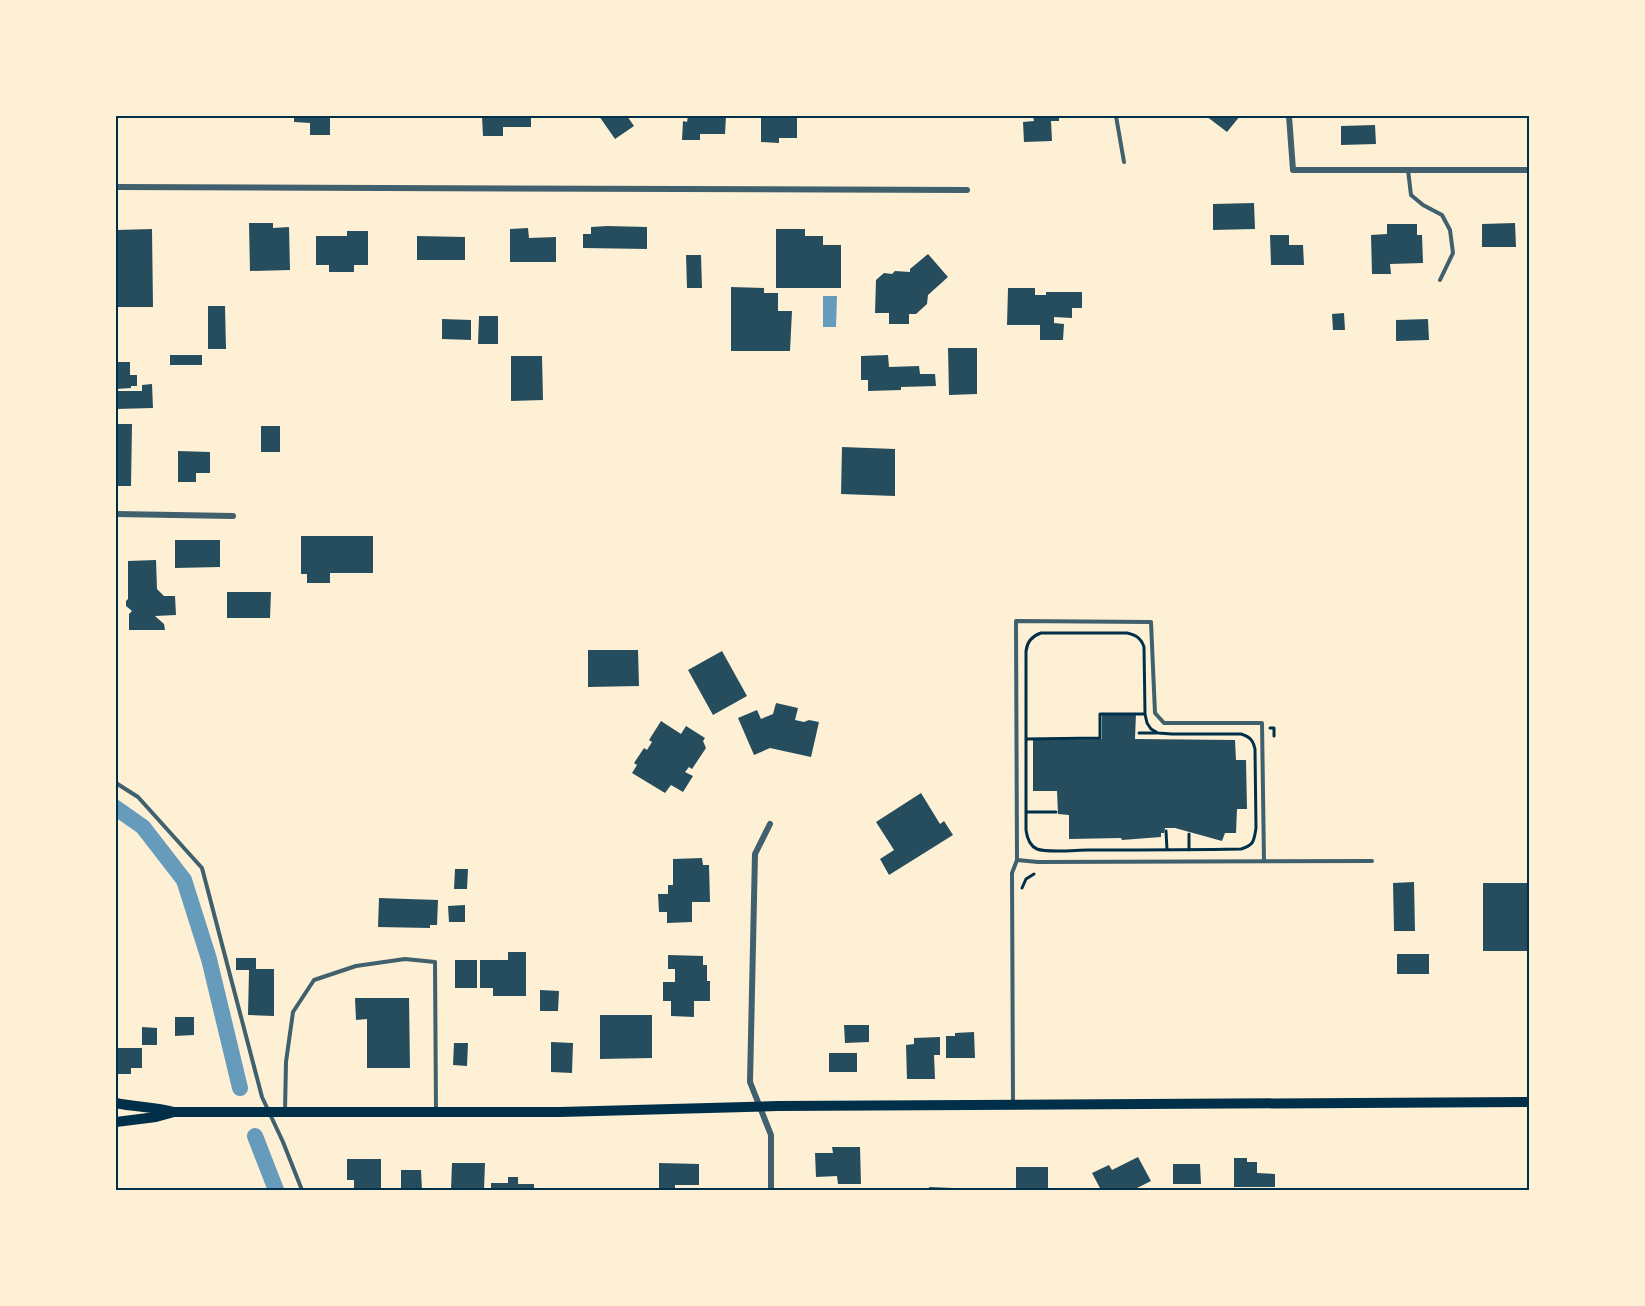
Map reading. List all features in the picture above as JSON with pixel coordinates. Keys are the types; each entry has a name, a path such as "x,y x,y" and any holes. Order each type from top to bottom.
{"main road":[{"path":"116,1122 156,1117 174,1112 560,1112 760,1107 1530,1102"},
{"path":"116,1103 156,1107 174,1112"}],"street":[{"path":"1289,116 1293,170 1530,170"},
{"path":"116,187 967,190"},
{"path":"116,514 233,516"},
{"path":"770,824 755,854 750,1082 771,1135 771,1191"}],"lane":[{"path":"1116,116 1124,162"},
{"path":"1408,170 1411,195 1423,205 1442,215 1450,230 1453,253 1440,280"},
{"path":"1013,1105 1012,873 1017,860 1016,621 1151,622 1155,713 1164,723 1262,723 1264,861"},
{"path":"116,783 138,797 202,868 262,1097 302,1191"},
{"path":"1017,860 1038,862 1372,861"},
{"path":"285,1111 286,1062 293,1012 314,980 356,966 405,959 435,962 436,1112"}],"path":[{"path":"1139,733 1241,734 1249,737 1255,749 1256,828 1254,840 1249,847 1189,850 1071,850 1036,848 1030,844 1027,837 1026,812 1026,651 1031,639 1041,633 1127,633 1136,635 1144,647 1147,723 1158,733"},
{"path":"1026,739 1100,738 1100,714 1145,714"},
{"path":"1026,812 1056,812"},
{"path":"1167,831 1167,850"},
{"path":"1189,834 1189,850"}],"water":[{"path":"823,296 837,296 836,327 823,327"}],"building":[{"path":"294,116 330,116 330,135 310,135 310,123 294,122"},
{"path":"482,116 531,116 531,127 503,127 503,136 483,136"},
{"path":"599,116 627,116 634,126 615,139"},
{"path":"688,116 726,116 725,134 700,134 700,140 682,140 683,121 687,122"},
{"path":"761,116 797,116 797,138 779,138 779,143 761,142"},
{"path":"1033,116 1059,116 1059,121 1051,121 1052,141 1024,142 1023,122 1034,121"},
{"path":"1206,116 1240,116 1227,132"},
{"path":"1375,125 1376,144 1341,145 1341,126"},
{"path":"1254,203 1255,229 1213,230 1213,204"},
{"path":"249,223 273,223 273,228 289,227 290,270 250,271"},
{"path":"1515,223 1516,247 1482,247 1482,224"},
{"path":"1387,224 1417,224 1417,235 1422,235 1423,263 1390,264 1391,274 1372,274 1371,235 1387,234"},
{"path":"591,227 647,227 647,249 583,248 583,234 591,234"},
{"path":"528,228 529,238 556,237 556,262 510,262 510,229"},
{"path":"152,229 153,307 116,307 116,230"},
{"path":"776,229 805,229 805,236 823,236 823,245 841,245 841,288 776,288"},
{"path":"347,231 368,231 368,265 354,265 354,272 329,272 329,265 316,265 316,236 347,236"},
{"path":"1270,235 1289,235 1289,245 1303,245 1304,265 1271,265"},
{"path":"417,236 465,237 465,260 417,260"},
{"path":"928,254 948,277 928,295 927,304 916,314 909,314 909,324 889,324 889,313 875,313 876,280 884,273 910,272 910,269"},
{"path":"686,255 701,255 702,288 687,288"},
{"path":"731,287 764,288 764,293 778,293 778,311 792,311 790,351 731,351"},
{"path":"1008,288 1035,288 1035,295 1046,295 1046,292 1082,292 1082,308 1072,308 1072,318 1054,317 1054,323 1064,324 1063,340 1040,340 1040,325 1007,325"},
{"path":"208,306 225,306 226,349 208,349"},
{"path":"1344,313 1345,330 1333,330 1332,314"},
{"path":"479,316 498,316 498,344 478,344"},
{"path":"442,319 471,320 471,340 442,339"},
{"path":"1428,319 1429,340 1396,341 1396,320"},
{"path":"948,348 977,348 977,394 949,395"},
{"path":"170,355 202,355 202,365 170,365"},
{"path":"888,355 889,367 919,366 920,374 935,374 936,386 868,391 868,380 861,380 861,356"},
{"path":"511,356 542,356 543,400 511,401"},
{"path":"116,362 130,362 130,375 137,375 137,386 116,389"},
{"path":"152,384 153,408 116,409 116,391 142,391 142,385"},
{"path":"116,424 132,424 131,486 116,486"},
{"path":"261,426 280,426 280,452 261,452"},
{"path":"842,447 895,449 895,496 841,494"},
{"path":"178,451 210,452 210,473 196,473 196,482 178,482"},
{"path":"301,536 373,536 373,573 330,573 330,583 307,583 307,574 301,574"},
{"path":"175,540 220,540 220,567 175,568"},
{"path":"156,560 157,589 164,596 175,596 176,615 155,616 164,624 165,630 129,630 129,614 132,611 126,606 128,561"},
{"path":"227,592 271,592 270,618 227,618"},
{"path":"588,650 638,650 639,686 588,687"},
{"path":"722,651 747,696 713,715 688,670"},
{"path":"776,703 798,708 795,720 819,722 811,757 770,748 754,755 738,718 757,710 761,719 773,714"},
{"path":"1136,713 1135,739 1235,740 1236,760 1246,760 1247,809 1237,809 1236,833 1225,833 1222,841 1175,828 1165,828 1161,837 1122,840 1121,838 1069,839 1069,815 1058,814 1057,791 1033,791 1033,740 1102,739 1102,714"},
{"path":"661,721 681,734 686,726 705,738 703,741 706,748 692,769 689,767 685,772 693,776 683,792 671,785 665,793 632,773 637,765 634,763 644,748 647,750 652,742 649,740"},
{"path":"921,793 940,824 944,821 953,835 889,875 880,859 894,850 876,822"},
{"path":"702,858 703,865 709,865 710,902 692,902 692,922 667,923 667,912 659,912 658,894 668,894 668,885 673,885 673,859"},
{"path":"455,869 468,869 467,889 454,889"},
{"path":"1414,882 1415,931 1394,931 1393,883"},
{"path":"1483,883 1530,883 1530,951 1483,951"},
{"path":"379,898 438,900 437,925 430,925 430,928 378,927"},
{"path":"465,905 465,922 449,922 448,906"},
{"path":"508,952 526,952 526,996 493,996 493,988 480,988 480,960 508,960"},
{"path":"1397,954 1429,954 1429,974 1397,974"},
{"path":"668,955 703,956 703,965 707,965 710,1001 694,1001 694,1017 671,1016 671,1001 663,1001 663,982 675,982 675,969 668,969"},
{"path":"236,958 256,958 256,969 274,969 274,1016 248,1015 249,970 236,970"},
{"path":"455,960 477,960 477,988 455,988"},
{"path":"540,990 559,991 558,1011 540,1011"},
{"path":"355,998 409,998 410,1068 367,1068 367,1019 356,1020"},
{"path":"600,1015 652,1015 652,1058 600,1059"},
{"path":"175,1017 194,1017 194,1035 175,1036"},
{"path":"844,1025 869,1025 869,1042 845,1043"},
{"path":"142,1027 157,1028 157,1045 142,1045"},
{"path":"974,1032 975,1058 946,1058 946,1036"},
{"path":"940,1037 940,1055 934,1055 935,1079 907,1079 906,1045 914,1044 914,1038"},
{"path":"551,1042 573,1043 572,1073 551,1072"},
{"path":"454,1043 468,1043 467,1066 453,1065"},
{"path":"118,1048 142,1048 142,1068 131,1068 131,1074 118,1074"},
{"path":"829,1053 857,1053 857,1072 829,1072"},
{"path":"832,1147 860,1147 861,1184 838,1184 837,1176 816,1177 815,1153 833,1153"},
{"path":"1138,1157 1151,1181 1133,1190 1101,1190 1092,1173 1109,1165 1112,1170"},
{"path":"1234,1158 1247,1158 1247,1162 1257,1162 1257,1173 1275,1174 1275,1187 1234,1187"},
{"path":"347,1159 381,1159 381,1190 354,1190 354,1180 347,1180"},
{"path":"452,1163 485,1163 484,1190 451,1190"},
{"path":"659,1163 699,1164 699,1185 675,1185 675,1190 659,1190"},
{"path":"1173,1164 1200,1164 1201,1184 1173,1184"},
{"path":"1016,1167 1048,1167 1048,1189 1016,1189"},
{"path":"401,1170 421,1170 422,1190 401,1190"},
{"path":"508,1177 518,1177 518,1184 534,1184 534,1190 491,1190 491,1183 508,1183"},
{"path":"929,1187 954,1188 954,1190 929,1190"}],"waterway":[{"path":"116,808 143,827 184,880 209,959 240,1088"},
{"path":"255,1136 276,1190"}]}
